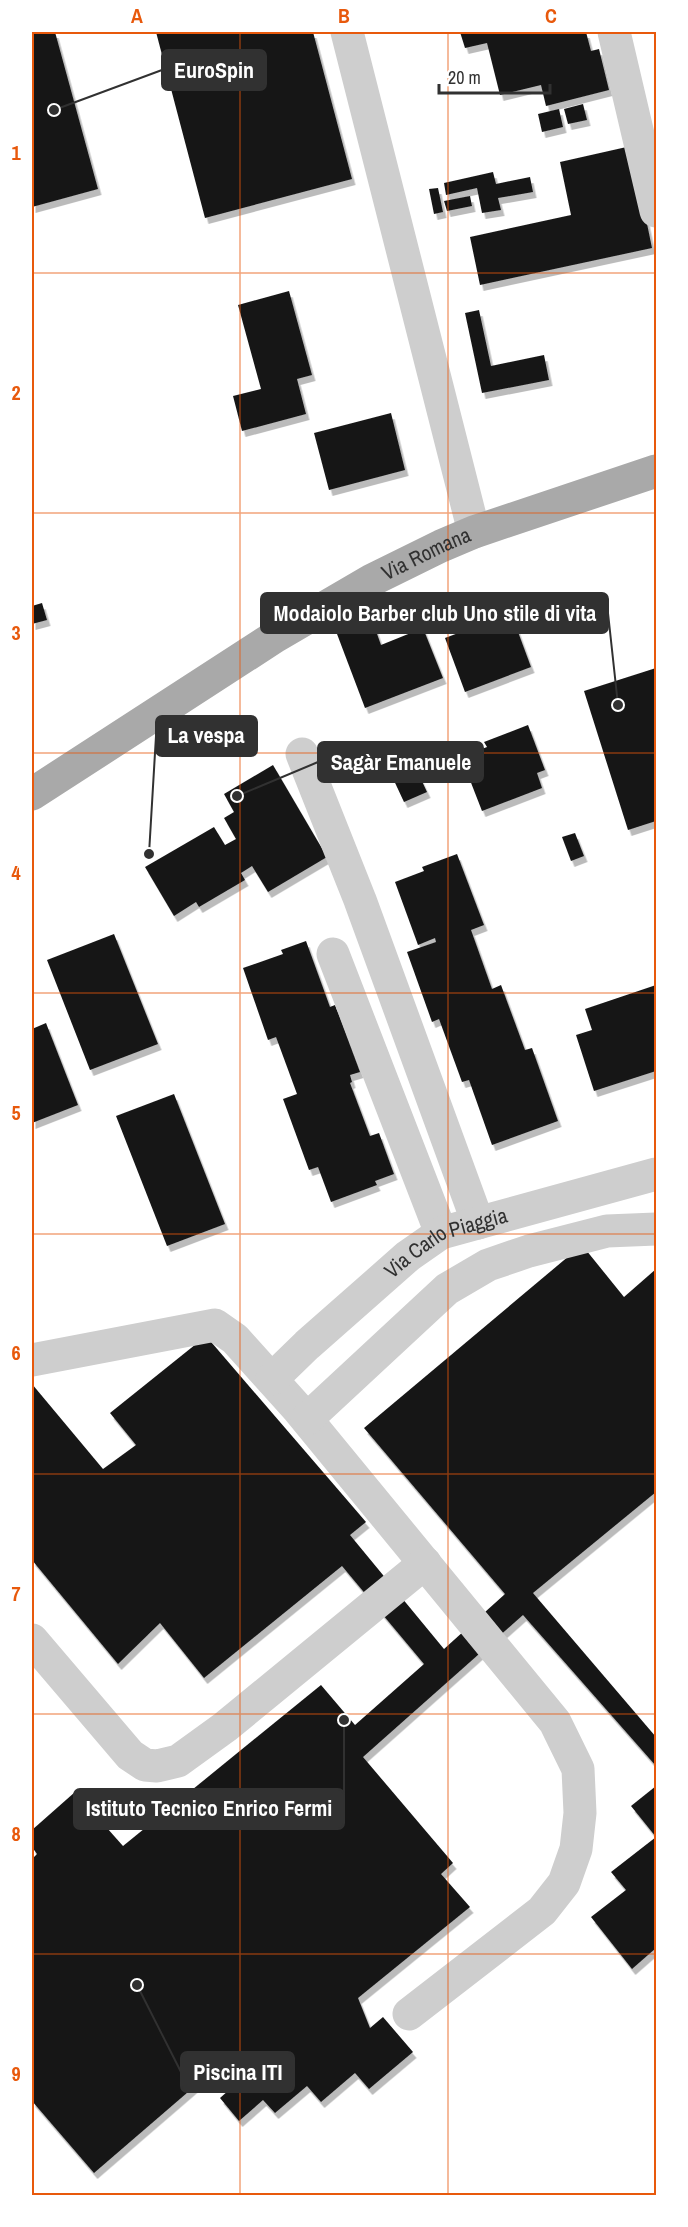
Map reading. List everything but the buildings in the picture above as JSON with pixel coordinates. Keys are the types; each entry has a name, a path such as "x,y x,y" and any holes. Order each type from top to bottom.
{"main road":[{"name":"Via Romana","path":"32,794 332,602 409,561 474,532 657,471"}],"street":[{"path":"347,32 474,532"},
{"path":"614,32 657,211"},
{"path":"302,754 360,900 478,1223"},
{"path":"333,954 441,1233"},
{"name":"Via Carlo Piaggia","path":"272,1379 408,1256 441,1233 657,1174"},
{"path":"307,1419 447,1288 488,1265 529,1251 607,1231 657,1228"},
{"path":"32,1360 215,1325 235,1339 307,1419 555,1722 578,1768 580,1813 576,1849 564,1883 542,1911 409,2014"},
{"path":"32,1640 130,1755 145,1765 157,1766 178,1761 225,1727 425,1563"}],"place":[{"name":"EuroSpin","path":"54,110"},
{"name":"Modaiolo Barber club Uno stile di vita","path":"618,705"},
{"name":"Sagàr Emanuele","path":"237,796"},
{"name":"La vespa","path":"149,854"},
{"name":"Istituto Tecnico Enrico Fermi","path":"344,1720"},
{"name":"Piscina ITI","path":"137,1985"}]}
